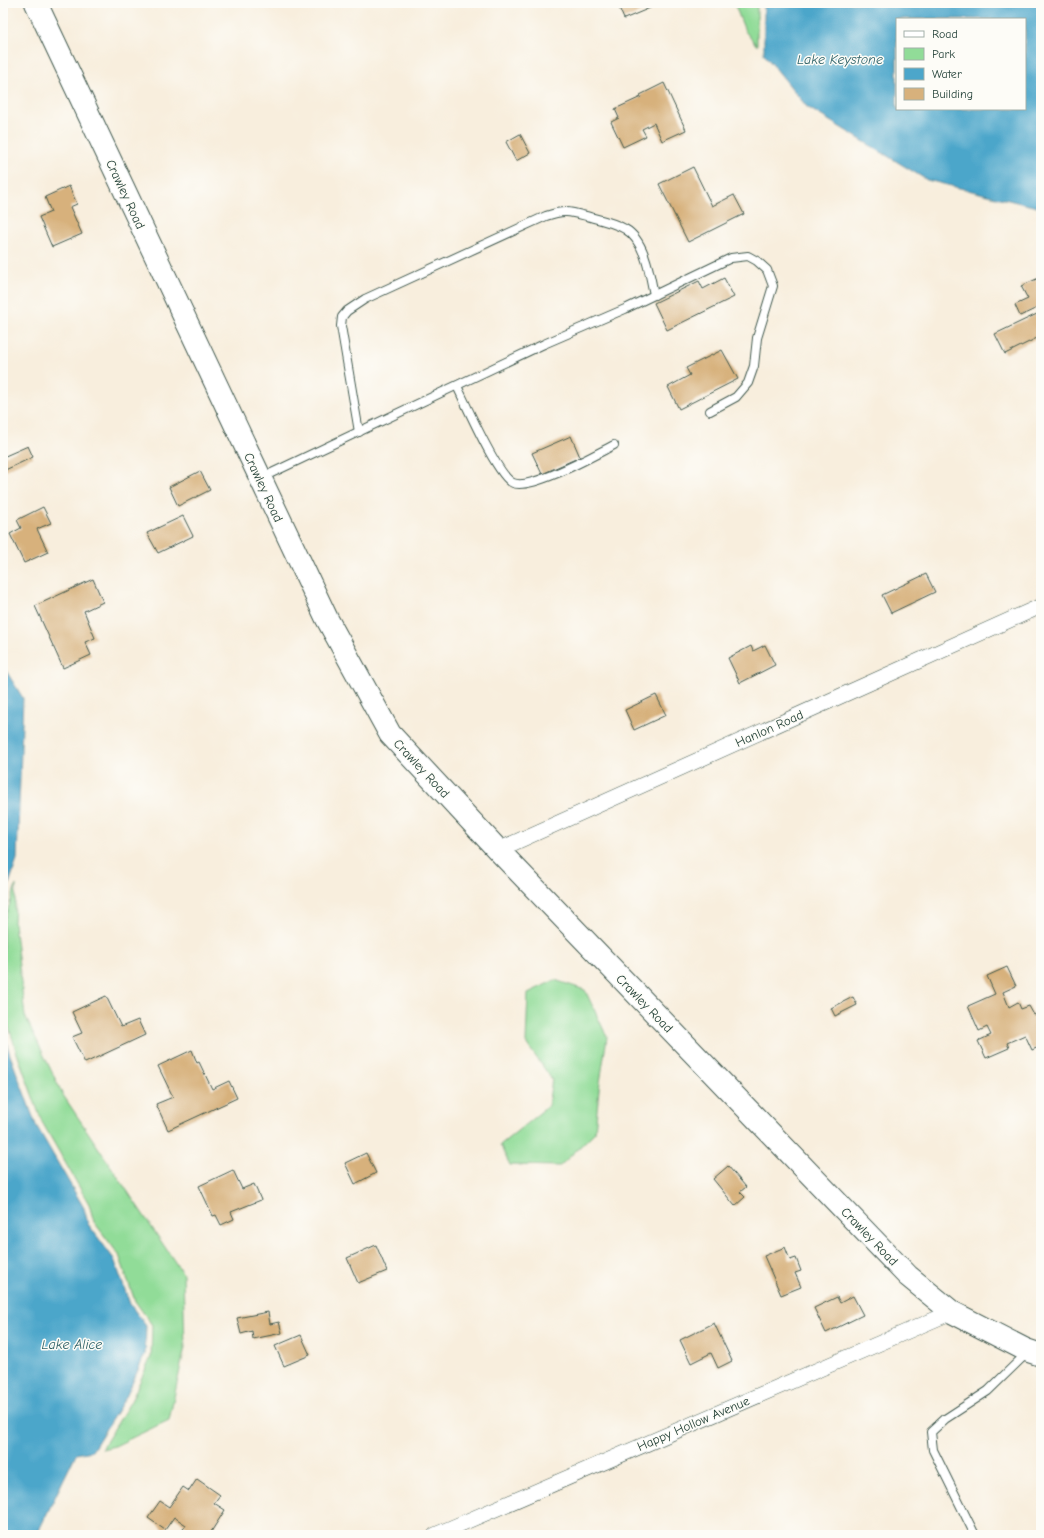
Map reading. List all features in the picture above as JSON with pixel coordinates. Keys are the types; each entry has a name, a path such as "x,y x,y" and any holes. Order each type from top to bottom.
{"street":[{"name":"Crawley Road","path":"36,3 327,619 390,734 498,850 908,1276 952,1312 1035,1353"},
{"name":"Hanlon Road","path":"498,850 1041,606"},
{"name":"Happy Hollow Avenue","path":"435,1535 952,1312"}],"lane":[{"path":"359,432 341,326 342,317 347,311 366,299 464,253 546,216 558,212 568,211 607,221 626,229 633,235 641,247 648,267 654,295"},
{"path":"260,479 544,344 654,295 731,258 748,256 757,261 767,270 773,286 757,338 754,366 748,383 736,397 710,411"},
{"path":"457,386 496,464 506,478 514,484 524,484 540,480 577,464 614,445"},
{"path":"975,1535 933,1450 931,1432 945,1419 988,1391 1035,1353"}],"green space":[{"path":"734,3 755,3 757,7 757,46 745,31"},
{"path":"16,885 14,923 25,1016 63,1095 183,1274 185,1347 169,1420 115,1446 102,1449 132,1399 151,1357 152,1325 135,1301 119,1255 94,1222 89,1204 42,1122 17,1053 3,1008 3,924"},
{"path":"555,980 585,990 607,1037 599,1089 595,1132 560,1166 510,1165 500,1145 548,1106 552,1079 526,1043 528,993"}],"water":[{"name":"Lake Keystone","path":"762,3 1041,3 1041,208 927,180 807,107 764,54 764,6"},
{"path":"3,666 23,698 17,860 3,902"},
{"name":"Lake Alice","path":"3,1031 10,1055 36,1125 84,1208 88,1224 114,1259 130,1304 146,1326 145,1354 127,1395 92,1451 76,1454 38,1535 3,1535"}],"building":[{"path":"617,3 662,3 624,19"},
{"path":"664,83 686,130 662,141 654,123 642,129 646,136 623,147 611,122 619,118 615,109 641,97 640,95"},
{"path":"520,134 530,153 516,161 506,142"},
{"path":"693,167 712,206 734,195 744,214 688,242 659,184"},
{"path":"69,186 77,204 70,207 82,234 52,247 39,217 51,212 45,197"},
{"path":"1041,277 1041,336 1005,354 995,334 1039,313 1037,308 1020,316 1015,305 1028,299 1021,286"},
{"path":"724,278 734,297 667,330 654,303 699,281 703,289"},
{"path":"722,350 738,379 679,409 668,387 690,375 686,368"},
{"path":"571,436 580,457 542,474 532,453"},
{"path":"28,446 33,457 3,471 3,457"},
{"path":"200,471 210,490 178,506 169,487"},
{"path":"43,507 51,523 37,529 48,552 24,563 10,534 21,528 17,520"},
{"path":"183,516 193,536 158,553 147,533"},
{"path":"926,574 935,592 891,613 882,595"},
{"path":"93,579 103,602 84,611 95,638 85,642 91,655 63,668 35,606"},
{"path":"765,645 775,665 740,683 728,658 751,646 753,651"},
{"path":"656,695 666,715 634,730 625,710"},
{"path":"1007,967 1016,986 1003,992 1009,1007 1018,1002 1021,1009 1029,1006 1034,1015 1041,1012 1041,1027 1038,1028 1041,1035 1041,1046 1032,1050 1025,1035 1007,1043 1009,1048 986,1058 978,1041 991,1035 987,1027 979,1031 968,1006 995,994 987,976"},
{"path":"106,996 121,1027 138,1020 145,1035 85,1063 72,1037 82,1033 72,1012"},
{"path":"853,997 857,1005 835,1016 831,1008"},
{"path":"192,1050 197,1063 199,1062 212,1089 229,1081 237,1098 168,1130 156,1104 173,1097 158,1066"},
{"path":"366,1153 376,1173 355,1184 345,1163"},
{"path":"728,1166 746,1187 740,1192 745,1197 735,1206 713,1179"},
{"path":"233,1170 242,1189 254,1184 261,1200 231,1212 234,1219 221,1225 216,1215 213,1216 199,1186"},
{"path":"376,1245 387,1271 358,1283 347,1258"},
{"path":"785,1247 790,1260 796,1258 801,1271 795,1273 801,1287 781,1295 764,1256"},
{"path":"853,1296 863,1315 826,1333 814,1308 837,1297 840,1303"},
{"path":"268,1312 270,1324 279,1322 282,1333 253,1339 252,1331 241,1334 237,1318"},
{"path":"714,1323 732,1361 718,1368 711,1353 691,1363 680,1340"},
{"path":"301,1335 310,1355 284,1366 275,1346"},
{"path":"197,1479 220,1495 214,1503 225,1510 209,1535 179,1535 186,1525 174,1517 165,1530 148,1518 160,1501 169,1507 183,1487 189,1491"}]}
